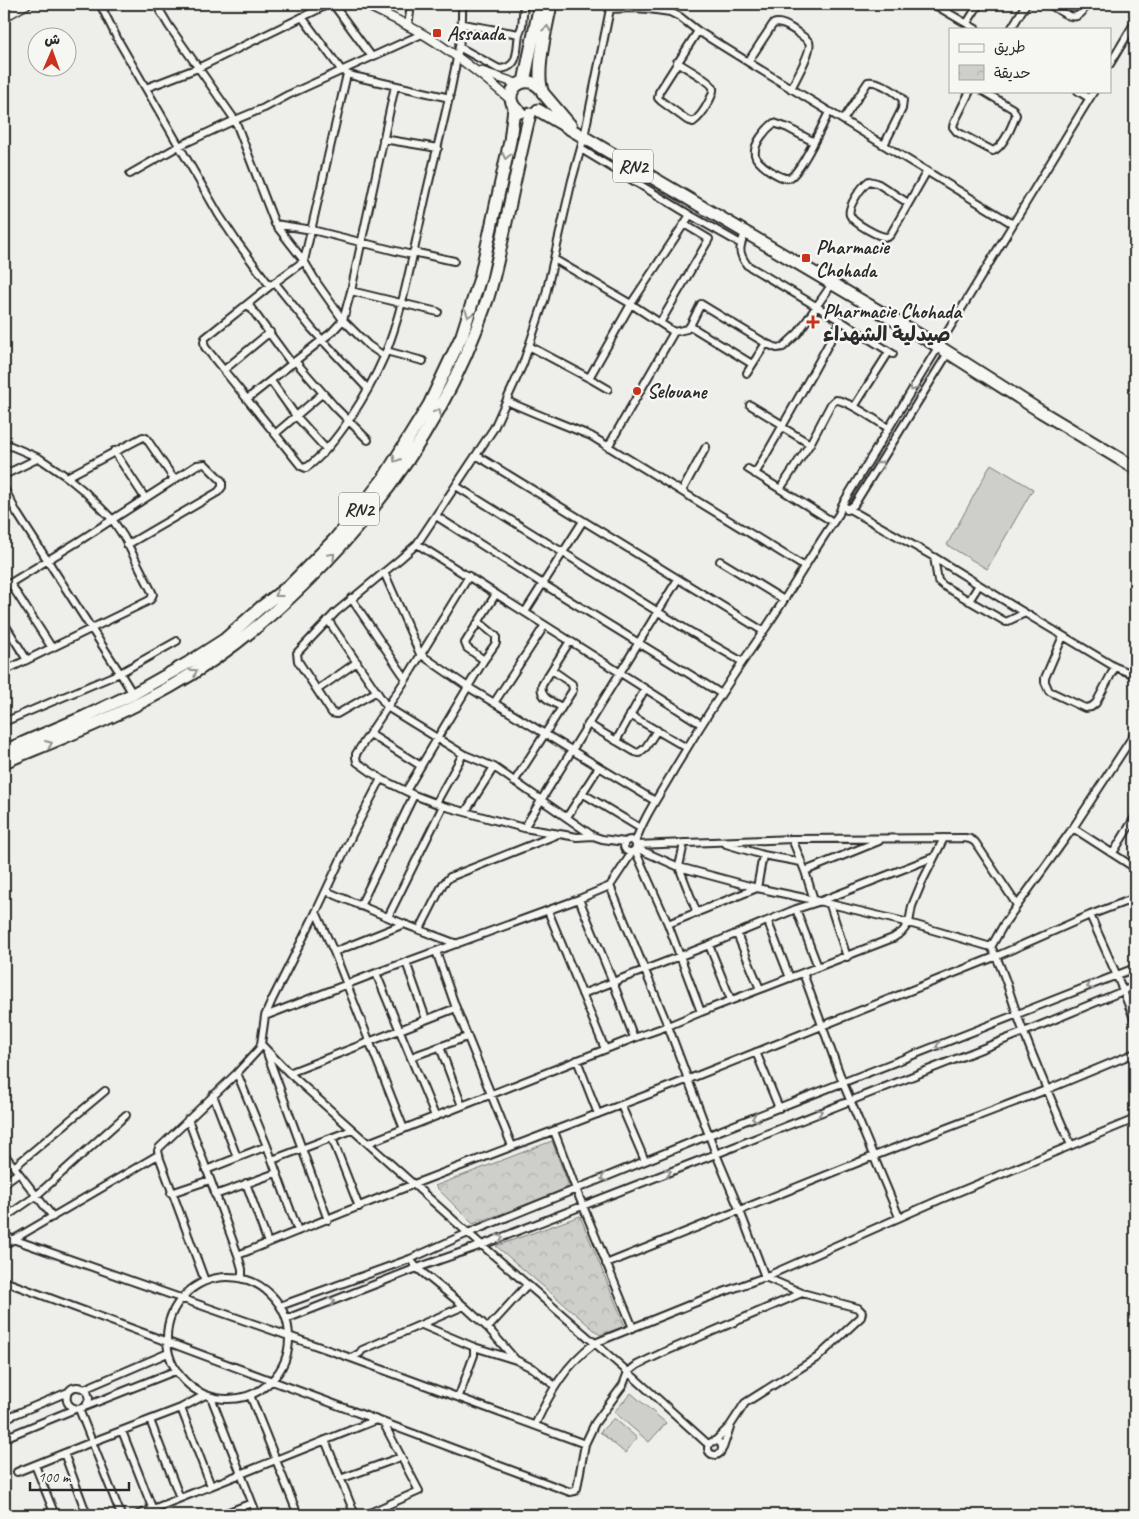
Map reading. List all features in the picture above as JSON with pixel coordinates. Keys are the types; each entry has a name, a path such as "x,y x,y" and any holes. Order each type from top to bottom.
{"highway":[{"path":"521,83 540,4"},
{"path":"542,91 540,78 542,53 552,4"},
{"name":"RN2","path":"4,751 84,718 133,694 188,663 224,640 260,608 290,585 336,539 384,478 430,405 469,314 510,141 512,90 521,83 535,83 581,135"},
{"name":"RN2","path":"4,762 137,705 194,673 266,620 324,564 365,519 426,434 458,372 476,329 493,279 534,112 543,103 542,91"},
{"name":"RN2","path":"512,104 524,114 534,112 581,135 938,346 1040,411 1135,468"}],"street":[{"path":"4,17 26,4"},
{"path":"100,4 179,146 235,239 322,339 368,388"},
{"path":"156,4 169,26 235,120 275,224 304,261 343,320 363,340 385,354 423,361"},
{"path":"146,88 198,68 328,4"},
{"path":"332,4 372,58"},
{"path":"364,4 422,34 473,68 512,104"},
{"path":"408,26 411,4"},
{"path":"344,72 304,261 205,338 204,342 247,399 304,467 309,466 349,420 385,354 401,302 450,98 458,58 462,4"},
{"path":"458,47 499,69 507,68 514,62 517,53 524,4"},
{"path":"933,4 974,28"},
{"path":"967,23 979,4"},
{"path":"1011,28 1026,4"},
{"path":"1050,4 1071,17 1076,17 1081,14 1087,4"},
{"path":"377,692 334,714 298,661 297,653 352,598 416,544 494,428 523,364 545,298 581,149 581,135 611,6 662,10 680,17 698,31 791,89 1013,224"},
{"path":"302,17 344,72 450,98"},
{"path":"1112,61 1135,22"},
{"path":"748,62 772,24 775,23 788,27 809,41 810,46 791,89"},
{"path":"462,24 519,34"},
{"path":"677,62 712,86 713,90 702,114 693,122 687,120 658,98 659,92 677,62 698,31"},
{"path":"130,174 179,146 264,108 288,95 344,72 422,34"},
{"path":"473,68 521,83"},
{"path":"843,120 865,85 871,81 897,94 903,100 902,109 884,145"},
{"path":"247,399 343,320 351,291 395,86"},
{"path":"969,92 953,127 957,132 993,151 996,150 1007,134 1016,115 1013,109 986,92"},
{"path":"1080,92 1089,98"},
{"path":"265,1016 610,886 624,866 631,846 640,829 701,724 839,514 842,505 888,428 1093,92"},
{"path":"814,142 774,123 758,142 754,151 756,160 779,176 786,179 791,177 806,157 814,142 829,112"},
{"path":"383,139 438,148"},
{"path":"581,149 741,244"},
{"path":"908,203 877,183 869,181 856,197 851,207 850,216 877,235 888,237 927,171"},
{"path":"589,378 631,304 690,215"},
{"path":"275,224 312,230 454,261"},
{"path":"660,323 709,238 684,224"},
{"path":"745,233 740,249 747,265 891,353 854,407"},
{"path":"554,259 631,304 674,332 687,329 690,326 701,304 766,343 778,348 783,347 798,333 832,284"},
{"path":"351,291 438,312"},
{"path":"248,304 293,362 368,440"},
{"path":"754,474 841,321"},
{"path":"690,326 752,364"},
{"path":"224,370 270,332"},
{"path":"608,447 674,332"},
{"path":"747,374 766,343"},
{"path":"529,346 608,389"},
{"path":"839,514 854,505 948,354"},
{"path":"271,381 296,416 326,448"},
{"path":"275,434 324,393"},
{"path":"780,489 810,444 834,401 841,400 888,428"},
{"path":"507,401 591,436 805,567"},
{"path":"750,405 810,444"},
{"path":"67,477 143,437 146,438 174,479"},
{"path":"4,443 39,458 67,477 112,519 128,545 152,591 153,597 4,671"},
{"path":"682,491 706,447"},
{"path":"114,451 144,498"},
{"path":"476,455 763,631"},
{"path":"4,475 39,458"},
{"path":"52,648 7,585 200,464 205,464 222,481 223,484 218,492 128,545"},
{"path":"748,470 833,522"},
{"path":"456,486 741,661"},
{"path":"4,488 17,513 133,694"},
{"path":"842,505 934,557 1115,667 1135,674"},
{"path":"436,516 720,693"},
{"path":"525,612 583,521"},
{"path":"416,544 701,724"},
{"path":"934,557 940,583 969,601 1006,622 1025,613"},
{"path":"720,561 784,600"},
{"path":"384,572 420,654 468,688 655,802"},
{"path":"469,576 406,679 356,754 356,757 361,765 381,779 443,806 524,828 576,837 593,836"},
{"path":"524,828 678,579"},
{"path":"969,601 979,585"},
{"path":"484,660 467,648 465,643 496,594"},
{"path":"352,598 406,679"},
{"path":"328,620 387,707 463,754 494,767 593,836 631,846 679,867 757,888 909,923 991,947 997,956 1017,1016 1046,1090 1071,1145"},
{"path":"406,791 496,643 497,639 494,634 479,622"},
{"path":"4,623 27,660"},
{"path":"494,703 545,625"},
{"path":"1063,636 1046,678 1045,682 1049,691 1085,708 1092,707 1115,667"},
{"path":"4,722 120,673 177,641"},
{"path":"562,707 544,697 542,685 570,641"},
{"path":"317,690 357,662"},
{"path":"514,782 573,690 570,682 552,670"},
{"path":"616,741 646,688"},
{"path":"630,715 687,748"},
{"path":"588,724 639,753 646,747 657,730"},
{"path":"991,947 1017,905 1073,828 1135,733"},
{"path":"370,734 421,766"},
{"path":"436,803 463,754"},
{"path":"466,811 494,767"},
{"path":"567,817 599,767"},
{"path":"205,1281 171,1193 158,1151 162,1144 237,1073 255,1054 261,1044 265,1016 272,1000 381,779"},
{"path":"582,794 640,829"},
{"path":"360,906 414,795"},
{"path":"388,918 443,806"},
{"path":"1113,854 1135,817"},
{"path":"1073,828 1135,868"},
{"path":"420,929 443,884 450,876 557,834"},
{"path":"368,1143 893,938 902,932 909,923 912,906 944,838"},
{"path":"631,846 792,839 882,840 964,838 975,842 1017,905"},
{"path":"792,839 817,901"},
{"path":"805,872 882,840"},
{"path":"720,842 801,862"},
{"path":"684,843 679,867 697,913"},
{"path":"631,846 668,924 701,1012"},
{"path":"757,888 763,854"},
{"path":"582,994 768,922 796,909 934,857"},
{"path":"610,886 668,1026 716,1154 765,1276 802,1292 862,1310 861,1317 818,1357 745,1403 730,1426 712,1443 709,1452 714,1456 721,1453 730,1426"},
{"path":"668,924 757,888"},
{"path":"326,891 388,918 457,944"},
{"path":"238,1255 414,1184 689,1079 997,956 1135,898"},
{"path":"579,899 634,1038"},
{"path":"830,905 847,956"},
{"path":"796,909 818,967"},
{"path":"548,910 605,1049"},
{"path":"316,912 334,952 404,1129"},
{"path":"1090,916 1135,1021"},
{"path":"768,922 790,978"},
{"path":"334,952 404,924"},
{"path":"737,934 760,989"},
{"path":"709,945 731,1000"},
{"path":"436,951 456,1008 512,1146"},
{"path":"406,962 426,1019"},
{"path":"280,1306 410,1259 468,1233 645,1161 1135,968"},
{"path":"376,973 435,1116"},
{"path":"803,973 850,1100 900,1217"},
{"path":"286,1319 716,1154 1135,986"},
{"path":"289,1073 456,1008"},
{"path":"411,1057 467,1036"},
{"path":"261,1044 289,1073 468,1233 712,1443 720,1443 723,1448"},
{"path":"440,1047 462,1106"},
{"path":"266,1051 328,1220"},
{"path":"756,1052 780,1108"},
{"path":"606,1264 1135,1053"},
{"path":"577,1060 598,1114"},
{"path":"237,1073 267,1146 298,1231"},
{"path":"4,1183 104,1091"},
{"path":"213,1095 237,1157"},
{"path":"621,1105 645,1161"},
{"path":"4,1218 36,1196 126,1115"},
{"path":"535,1425 554,1386 578,1358 595,1343 765,1276 1135,1118"},
{"path":"188,1119 238,1255 242,1269 242,1279"},
{"path":"272,1160 352,1130"},
{"path":"554,1131 633,1328"},
{"path":"332,1138 360,1207"},
{"path":"206,1170 267,1146"},
{"path":"4,1154 53,1217"},
{"path":"4,1245 158,1155"},
{"path":"215,1195 276,1173"},
{"path":"171,1193 210,1180"},
{"path":"246,1183 268,1243"},
{"path":"4,1236 289,1335 459,1396 585,1444"},
{"path":"410,1259 417,1268 488,1328 516,1360"},
{"path":"233,1277 242,1279 260,1286 280,1306 286,1319 289,1335 288,1352 282,1367 272,1381 262,1389 250,1395 230,1400 208,1396 188,1385 175,1370 166,1342 167,1326 172,1311 181,1298 192,1288 205,1281 218,1278 233,1277"},
{"path":"4,1281 570,1492 575,1491 577,1488 585,1444 595,1423 618,1391 628,1372 637,1365 662,1353 802,1292"},
{"path":"488,1328 528,1285"},
{"path":"351,1358 362,1350 464,1306"},
{"path":"422,1325 474,1348 516,1360 534,1369 554,1386"},
{"path":"459,1396 474,1355 474,1348"},
{"path":"4,1419 68,1392 73,1388 84,1389 168,1353"},
{"path":"4,1438 175,1370"},
{"path":"84,1389 88,1395 86,1406"},
{"path":"68,1392 66,1396 67,1403 69,1406 77,1409 121,1515"},
{"path":"250,1395 298,1515"},
{"path":"17,1472 208,1396"},
{"path":"208,1396 257,1515"},
{"path":"181,1408 211,1486"},
{"path":"150,1420 180,1498"},
{"path":"138,1515 154,1512 180,1498 376,1420"},
{"path":"365,1515 419,1490 383,1422"},
{"path":"122,1431 154,1512"},
{"path":"325,1440 355,1515"},
{"path":"64,1453 87,1515"},
{"path":"340,1479 401,1457"},
{"path":"35,1465 55,1515"},
{"path":"221,1515 252,1503"}],"green space":[{"path":"991,464 1033,489 987,569 947,545"},
{"path":"552,1141 570,1189 473,1224 435,1186"},
{"path":"580,1216 625,1326 600,1335 496,1246"},
{"path":"631,1393 666,1423 649,1442 614,1412"},
{"path":"614,1418 637,1438 625,1453 600,1432"}],"place":[{"name":"Assaada","path":"437,33"},
{"name":"Pharmacie Chohada","path":"806,258"},
{"name":"Pharmacie Chohada صيدلية الشهداء","path":"813,322"},
{"name":"Selouane","path":"637,391"}]}
